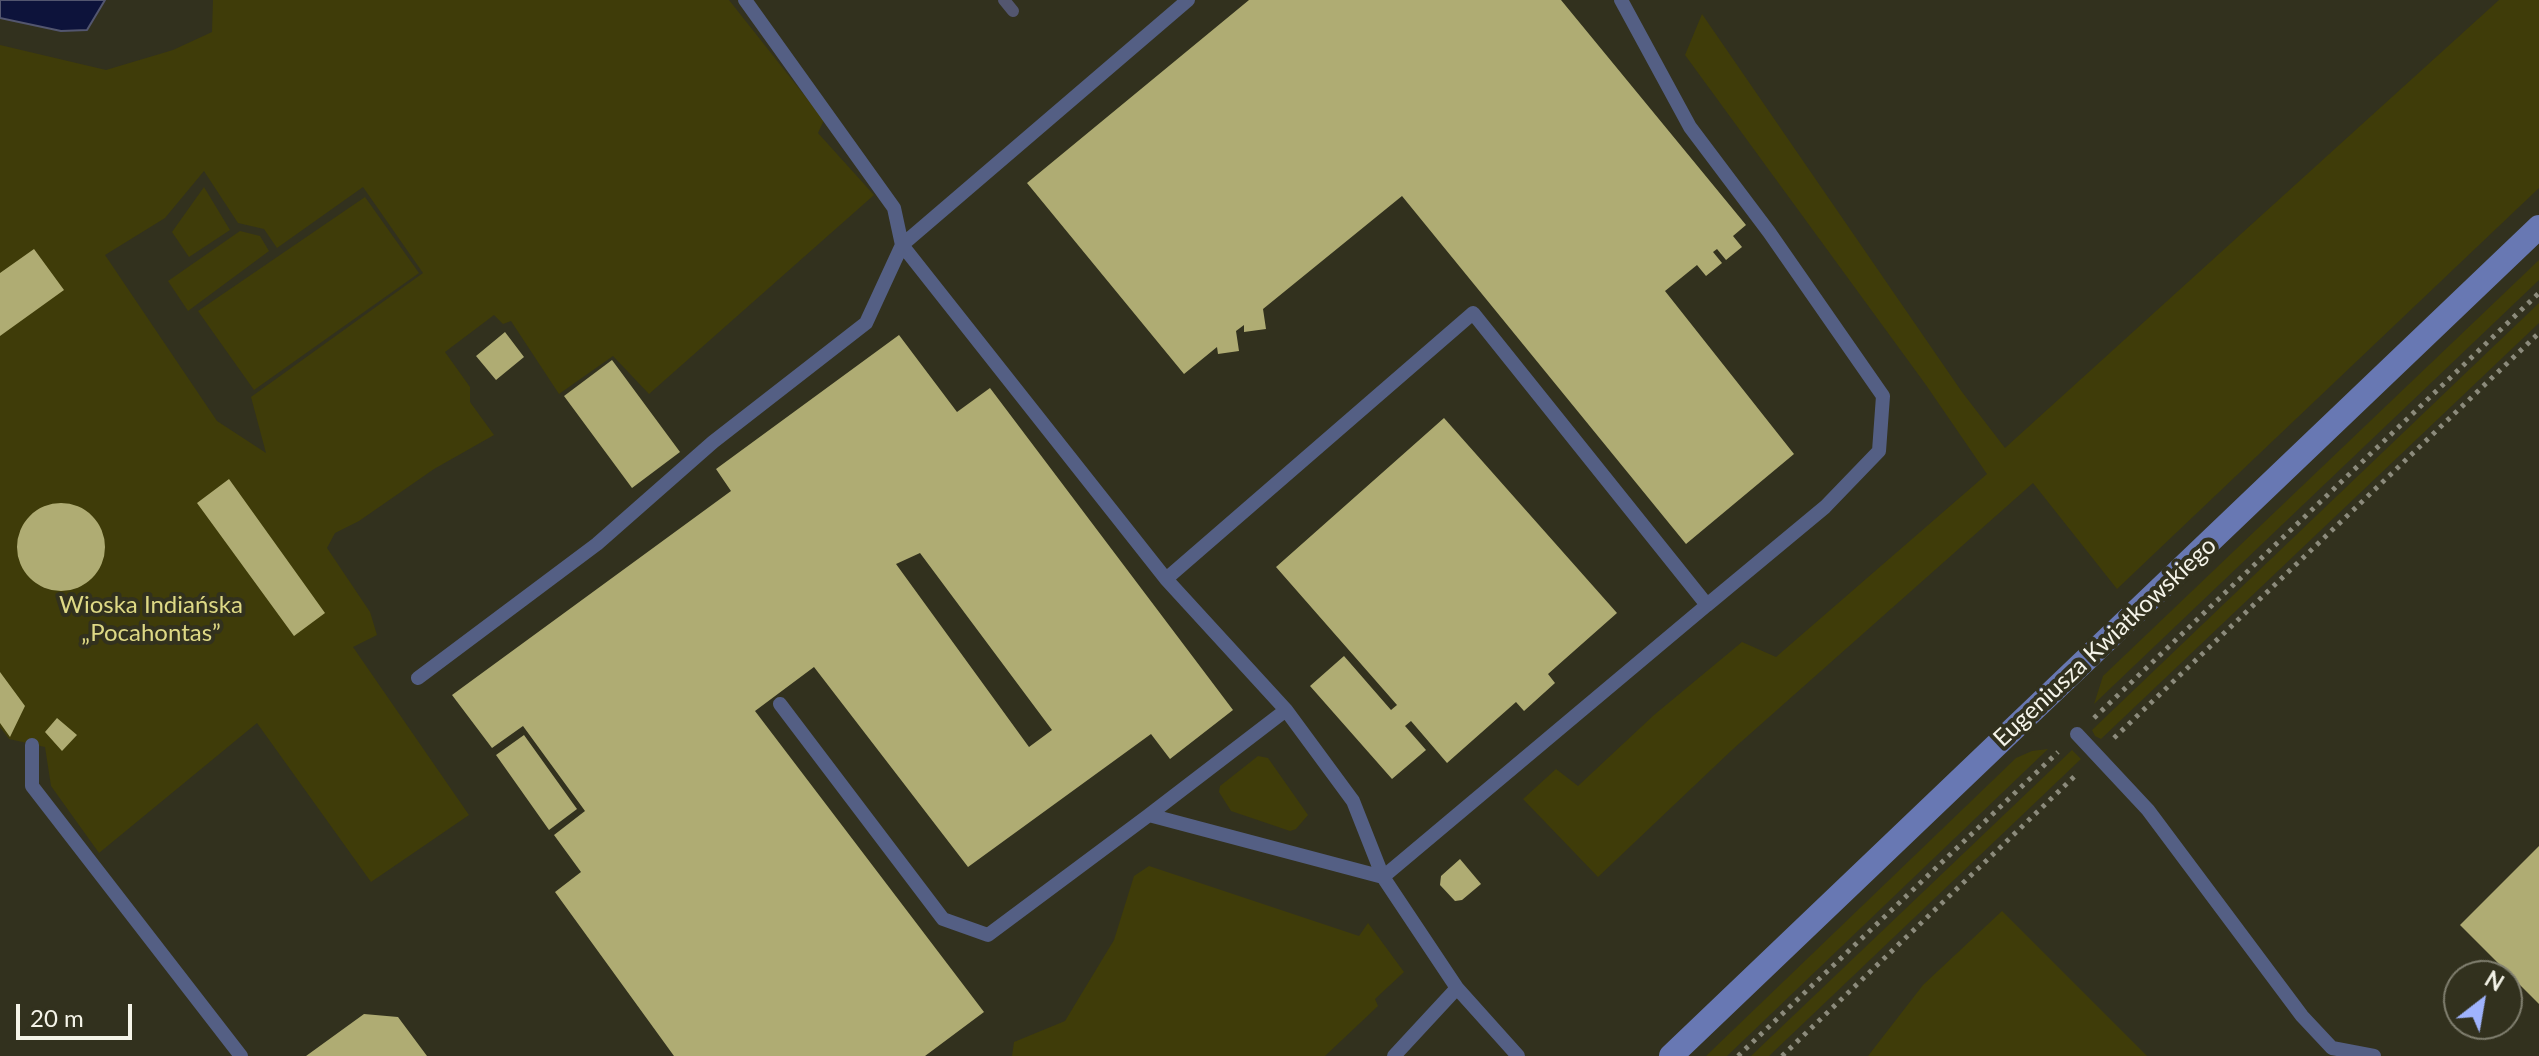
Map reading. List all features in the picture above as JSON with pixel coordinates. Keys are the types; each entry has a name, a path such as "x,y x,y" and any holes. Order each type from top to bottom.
{"main road":[{"name":"Eugeniusza Kwiatkowskiego","path":"1671,1056 2539,227"}],"lane":[{"path":"745,0 894,208 902,245 1166,579 1286,710 1353,801 1383,877 1457,988 1518,1056"},
{"path":"418,678 597,544 713,442 866,323 902,245 1188,0"},
{"path":"1383,877 1825,507 1879,451 1883,396 1769,232 1690,127 1621,0"},
{"path":"1166,579 1473,313 1707,605"},
{"path":"780,704 943,919 988,935 1286,710"},
{"path":"2077,734 2182,854 2302,1016 2332,1048 2374,1056"},
{"path":"32,745 32,786 241,1056"},
{"path":"1149,815 1383,877"},
{"path":"1394,1056 1457,988"}],"path":[{"path":"1738,1056 2539,293"},
{"path":"1782,1056 2539,333"}],"green space":[{"name":"Wioska Indiańska „Pocahontas”","path":"213,0 729,0 824,120 818,133 874,195 649,394 613,356 559,394 511,321 503,324 494,315 445,352 470,387 470,402 494,435 434,469 359,521 335,533 327,548 370,612 377,635 353,647 469,815 371,882 257,723 99,853 51,786 45,747 9,739 0,727 0,45 106,70 173,50 212,32","holes":["204,171 238,223 264,229 277,248 363,187 423,273 251,397 266,453 217,421 105,255 165,218"]},
{"path":"2499,0 2539,0 2539,188 2117,589 2033,483 1733,749 1598,877 1523,799 1556,769 1578,786 1654,715 1742,642 1776,657 1987,474 1926,385 1685,55 1702,14 1962,392 2005,448"},
{"path":"204,187 230,230 189,257 172,232"},
{"path":"365,197 419,273 254,390 198,311"},
{"path":"240,231 260,236 269,251 188,311 168,281"},
{"path":"2539,260 2539,280 2094,704 2103,676"},
{"path":"2539,303 2539,323 2101,739 2095,736 2092,730"},
{"path":"2048,749 1727,1056 1706,1056 2016,758 2032,751"},
{"path":"2072,750 2081,759 1769,1056 1751,1056"},
{"path":"1258,756 1268,758 1308,815 1296,829 1290,831 1231,811 1219,792 1220,786"},
{"path":"1149,866 1359,936 1368,923 1404,972 1375,999 1378,1006 1325,1056 1012,1056 1014,1042 1065,1021 1114,940 1134,876"},
{"path":"2002,911 2147,1056 1868,1056 1923,985"}],"shaded area":[{"path":"0,0 105,0 87,30 61,31 0,18"}],"building":[{"path":"1249,0 1561,0 1746,225 1733,236 1742,247 1726,260 1717,249 1713,252 1722,263 1706,276 1697,265 1665,291 1794,454 1686,544 1402,196 1263,309 1266,329 1244,332 1244,325 1236,331 1239,351 1218,354 1217,347 1184,374 1027,183"},
{"path":"34,249 64,290 0,336 0,273"},
{"path":"505,332 524,357 496,380 476,356"},
{"path":"899,335 957,412 990,388 1233,710 1170,759 1151,734 968,867 814,667 755,711 984,1012 925,1056 674,1056 555,892 581,872 554,835 585,811 523,726 492,748 452,695 731,491 716,469","holes":["920,553 1052,730 1029,747 896,564"]},
{"path":"612,360 680,452 632,488 564,396"},
{"path":"1444,418 1617,613 1548,674 1555,683 1524,711 1516,702 1447,763 1411,721 1405,726 1426,750 1392,779 1310,686 1344,656 1391,710 1397,705 1276,567"},
{"path":"229,479 325,613 294,636 197,503"},
{"path":"52,503 70,503 86,510 98,522 105,538 105,556 98,572 86,584 70,591 52,591 36,584 24,572 17,556 17,538 24,522 36,510"},
{"path":"0,672 25,706 10,737 0,723"},
{"path":"57,718 77,735 62,751 45,732"},
{"path":"524,735 577,809 549,830 496,755"},
{"path":"2539,846 2539,1004 2523,988 2523,960 2495,960 2460,925"},
{"path":"1460,859 1481,884 1462,900 1455,901 1440,885 1441,876"},
{"path":"364,1014 398,1017 427,1056 306,1056"}],"waterway":[{"path":"1004,0 1013,11"}]}
